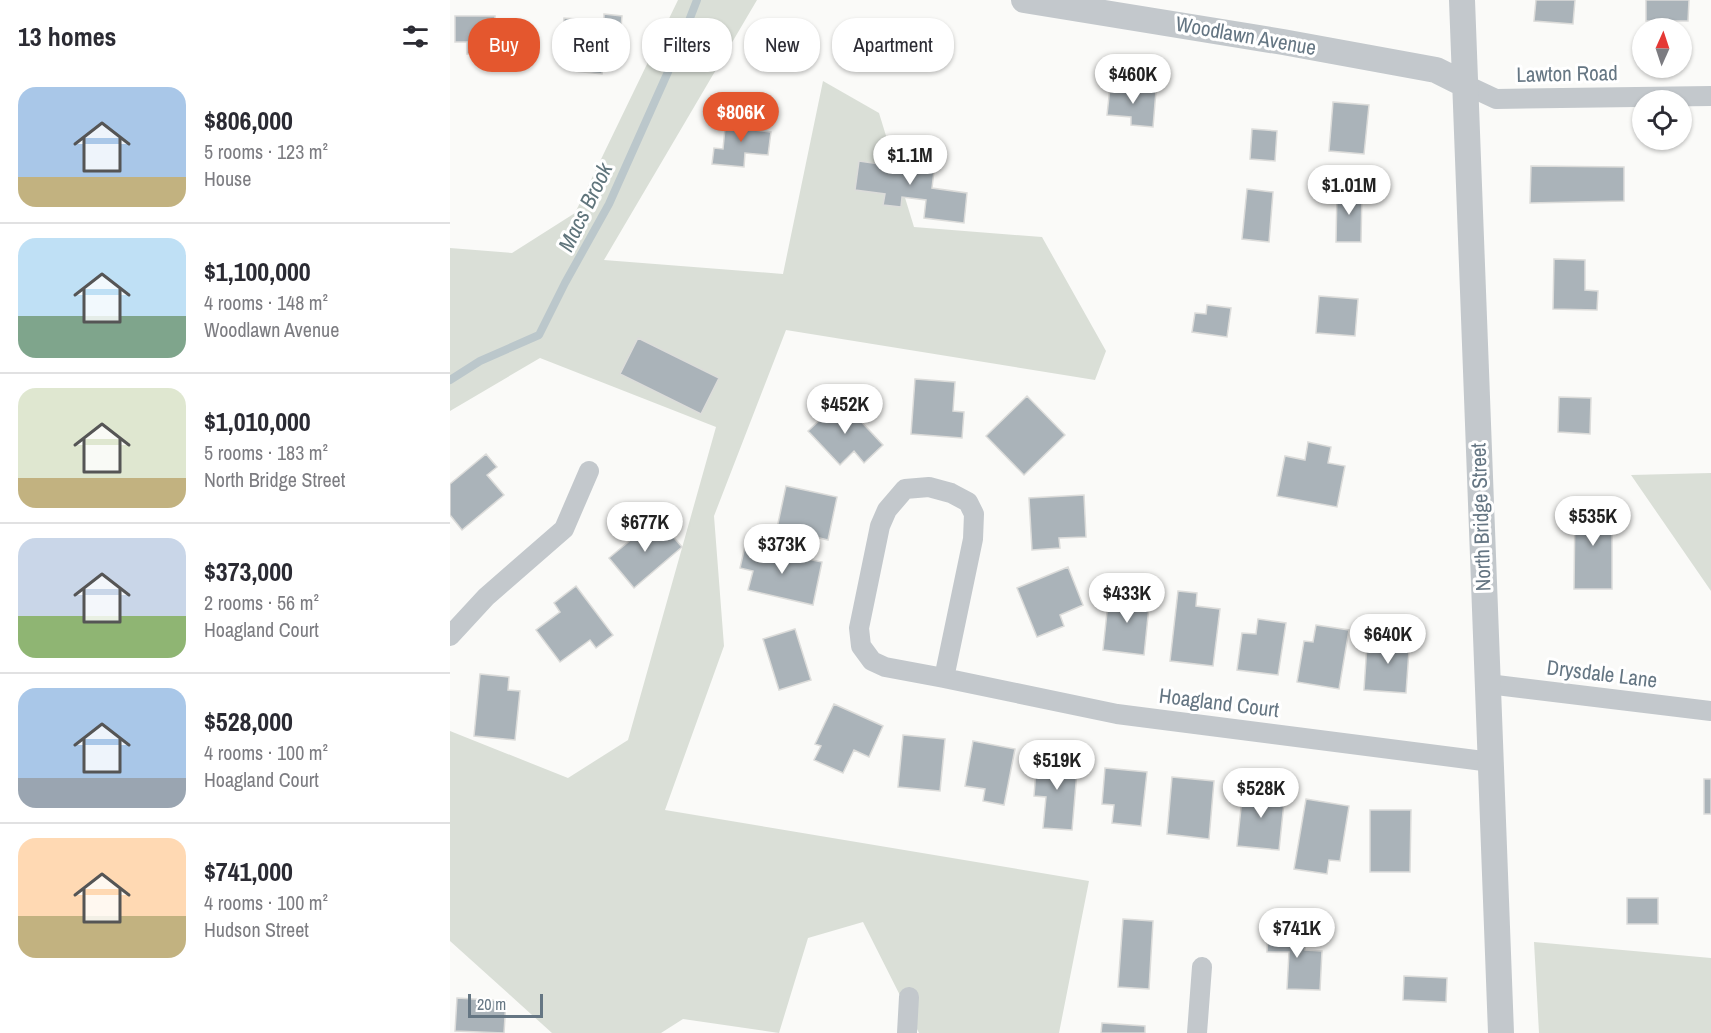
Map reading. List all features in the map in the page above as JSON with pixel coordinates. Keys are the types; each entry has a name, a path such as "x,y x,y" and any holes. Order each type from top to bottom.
{"street":[{"name":"Woodlawn Avenue","path":"1024,0 1283,42 1436,70 1464,84"},
{"name":"North Bridge Street","path":"1462,0 1501,1033"},
{"name":"Lawton Road","path":"1464,84 1496,99 1711,96"},
{"path":"450,636 486,597 564,529 589,471"},
{"name":"Hoagland Court","path":"944,678 973,539 974,514 968,502 951,493 928,487 905,489 887,510 880,526 859,628 861,646 872,661 885,667 1117,714 1491,762"},
{"name":"Drysdale Lane","path":"1488,684 1711,711"},
{"path":"1197,1033 1202,967"},
{"path":"907,1033 909,997"}],"shaded area":[{"path":"678,0 757,0 746,18 744,18 744,22 732,42 732,18 669,18"},
{"path":"643,72 715,72 604,260 783,274 823,81 879,113 914,227 1042,237 1106,351 1095,380 786,330 714,516 724,646 665,810 1089,881 1059,1033 919,1033 863,922 808,938 779,1033 683,1019 661,1033 552,1033 450,941 450,731 568,778 628,740 716,427 540,358 450,411 450,248 512,253 575,213"},
{"path":"1711,473 1711,591 1631,475"},
{"path":"1534,942 1711,958 1711,1033 1539,1033"}],"building":[{"path":"1536,0 1575,0 1573,24 1534,21"},
{"path":"1646,0 1689,0 1688,18 1646,18"},
{"path":"604,14 622,16 622,18 604,18"},
{"path":"455,16 495,16 495,18 468,18 468,54 467,42 455,42"},
{"path":"1110,87 1156,91 1153,127 1131,125 1131,117 1107,115"},
{"path":"1333,102 1369,105 1364,154 1329,151"},
{"path":"726,118 756,121 755,130 771,132 768,155 745,153 744,167 712,164 714,148 723,149"},
{"path":"1252,129 1277,131 1275,161 1250,159"},
{"path":"880,150 921,155 920,169 934,171 932,188 967,193 964,223 924,218 926,200 902,197 901,207 883,205 885,194 855,190 859,161 879,164"},
{"path":"1531,166 1624,167 1624,201 1530,203"},
{"path":"1247,189 1273,192 1269,242 1242,239"},
{"path":"1337,190 1362,190 1361,242 1336,242"},
{"path":"1554,259 1585,260 1585,290 1598,291 1597,310 1553,309"},
{"path":"1319,296 1358,299 1355,336 1316,333"},
{"path":"1207,305 1231,308 1227,337 1192,332 1195,313 1206,314"},
{"path":"638,338 719,378 701,414 620,374"},
{"path":"915,379 955,382 953,411 964,412 962,438 911,434"},
{"path":"1027,396 1065,435 1024,475 986,436"},
{"path":"1559,397 1591,398 1590,434 1558,432"},
{"path":"841,400 883,445 864,463 854,451 840,465 808,431"},
{"path":"1308,442 1331,447 1328,463 1345,466 1337,507 1277,496 1285,456 1305,460"},
{"path":"486,454 497,467 487,475 504,495 462,530 450,515 450,484"},
{"path":"786,486 837,497 828,540 777,528"},
{"path":"1084,495 1086,537 1059,538 1060,548 1032,550 1029,498"},
{"path":"1575,504 1612,504 1612,589 1574,589"},
{"path":"657,518 682,547 634,588 609,558"},
{"path":"745,546 822,562 813,605 748,590 753,571 740,568"},
{"path":"1068,567 1083,605 1060,615 1064,626 1037,637 1017,588"},
{"path":"576,586 613,635 596,648 590,640 560,662 536,630 560,612 554,603"},
{"path":"1178,591 1197,593 1196,606 1220,609 1213,666 1170,661"},
{"path":"1109,593 1150,597 1144,655 1103,650"},
{"path":"1258,619 1286,623 1278,675 1237,670 1242,633 1256,634"},
{"path":"1316,625 1349,630 1339,689 1297,682 1304,641 1313,642"},
{"path":"795,629 811,680 779,690 763,639"},
{"path":"1388,634 1410,636 1406,693 1364,690 1367,644 1387,646"},
{"path":"480,674 509,677 508,690 520,691 515,740 474,736"},
{"path":"834,704 883,726 869,757 854,750 843,773 814,760 821,746 815,744"},
{"path":"903,735 945,739 940,791 898,787"},
{"path":"973,741 1015,749 1004,805 983,801 985,789 965,786"},
{"path":"1037,757 1078,760 1072,830 1043,828 1046,797 1034,796"},
{"path":"1105,768 1147,772 1141,826 1112,823 1114,805 1102,804"},
{"path":"1172,777 1214,781 1209,839 1167,834"},
{"path":"1704,779 1711,779 1711,814 1704,814"},
{"path":"1243,789 1285,793 1279,850 1237,846"},
{"path":"1306,799 1349,806 1340,861 1329,860 1327,874 1294,869"},
{"path":"1370,810 1411,810 1410,872 1370,872"},
{"path":"1627,898 1658,898 1658,924 1627,924"},
{"path":"1123,919 1153,921 1149,989 1118,987"},
{"path":"1268,929 1305,930 1305,950 1322,951 1320,990 1287,989 1289,952 1267,952"},
{"path":"1404,976 1447,978 1446,1002 1403,1000"},
{"path":"457,998 506,1001 504,1033 455,1031"},
{"path":"1102,1023 1145,1026 1145,1033 1101,1033"}],"waterway":[{"name":"Macs Brook","path":"450,380 480,361 539,335 609,204 676,54 697,0"}]}
